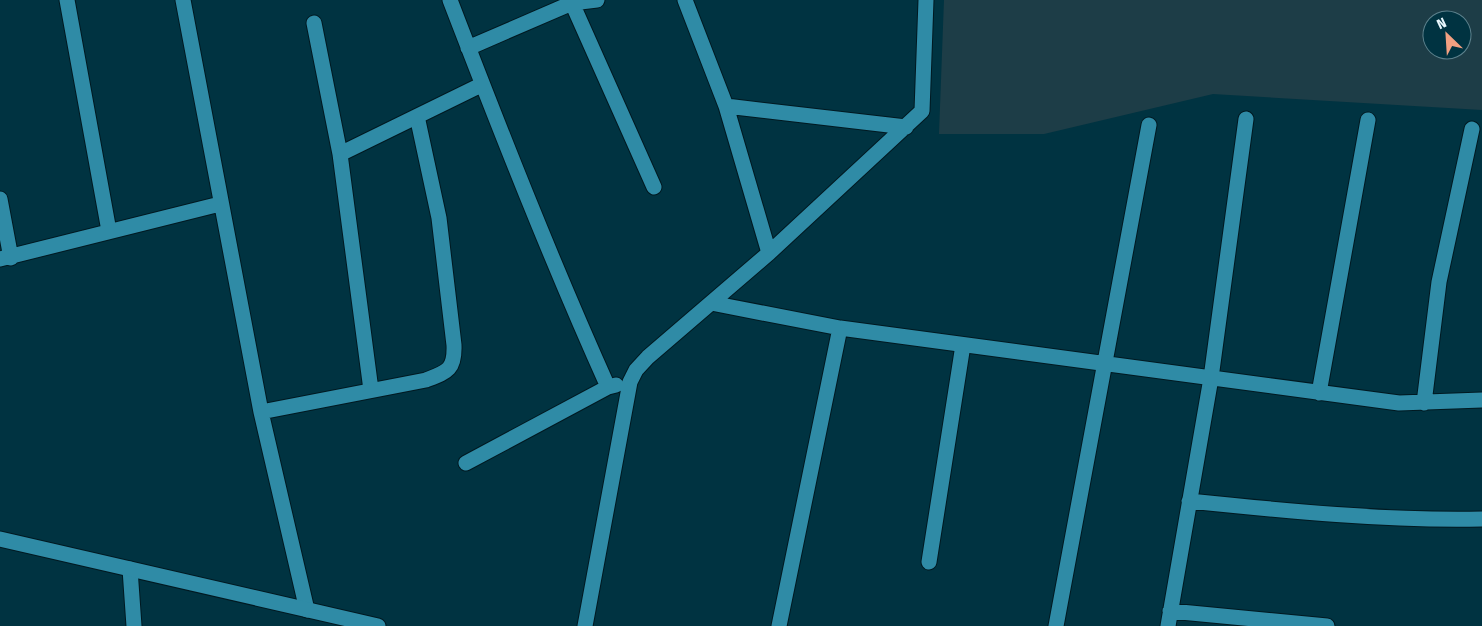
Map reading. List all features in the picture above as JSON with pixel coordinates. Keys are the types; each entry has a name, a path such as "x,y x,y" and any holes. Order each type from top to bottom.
{"street":[{"path":"67,0 109,231"},
{"path":"183,0 220,204 261,412 307,610"},
{"path":"450,0 481,85 573,309 608,387"},
{"path":"468,48 572,3 597,0"},
{"path":"686,0 726,106 769,253"},
{"path":"585,626 630,382 636,370 648,356 769,253 922,111 926,0"},
{"path":"572,3 654,187"},
{"path":"314,23 340,154 371,390"},
{"path":"340,154 481,85"},
{"path":"726,106 906,126"},
{"path":"261,412 426,380 449,370 454,363 454,345 439,218 417,116"},
{"path":"1168,626 1211,378 1246,120"},
{"path":"1319,392 1368,120"},
{"path":"1056,626 1149,125"},
{"path":"1424,403 1439,282 1472,129"},
{"path":"0,199 5,258 220,204"},
{"path":"711,303 840,328 1399,403 1482,400"},
{"path":"779,626 840,328"},
{"path":"929,562 964,344"},
{"path":"466,463 608,387 630,382"},
{"path":"1190,500 1319,514 1410,519 1482,519"},
{"path":"0,539 378,626"},
{"path":"130,569 134,626"},
{"path":"1170,611 1328,626"}],"shaded area":[{"path":"944,0 1482,0 1482,110 1213,94 1044,134 939,134"}]}
